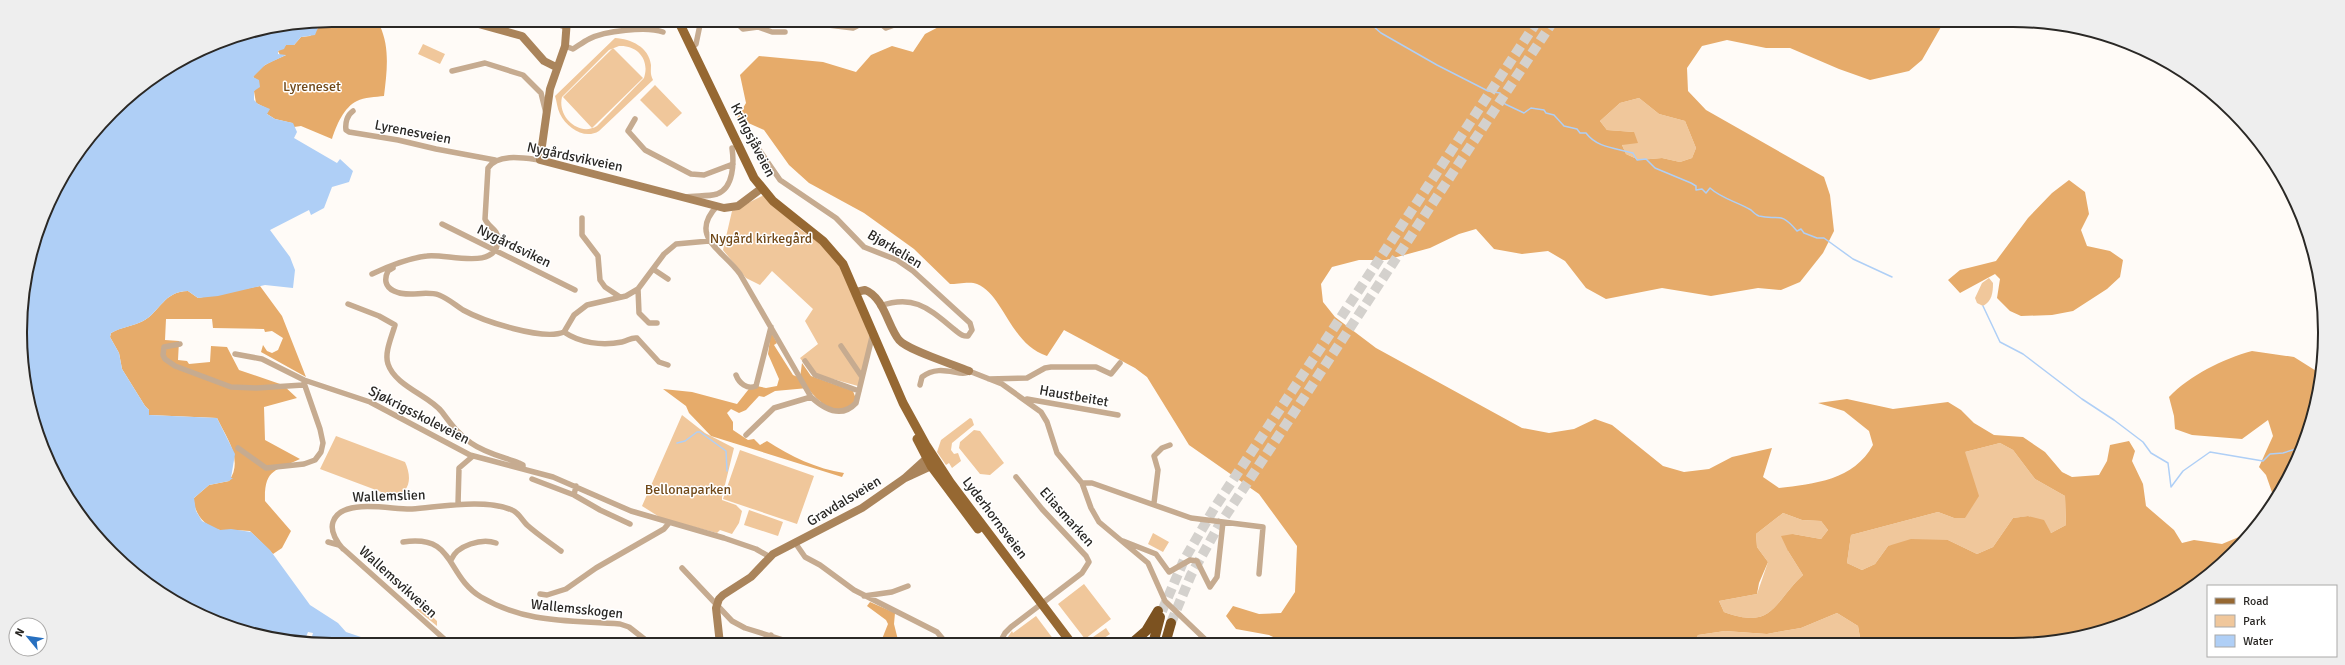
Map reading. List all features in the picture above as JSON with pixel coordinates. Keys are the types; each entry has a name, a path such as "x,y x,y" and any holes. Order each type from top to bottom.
{"highway":[{"path":"1138,638 1146,631 1160,611 1154,638"},
{"path":"1167,638 1171,623"},
{"path":"1144,638 1146,631"}],"main road":[{"name":"Kringsjåveien","path":"681,27 749,168 762,188 831,250 843,264 856,292"},
{"name":"Lyderhornsveien","path":"856,292 903,403 913,432 930,461 1040,606 1067,638"},
{"name":"Lyderhornsveien","path":"1040,606 1060,638"}],"street":[{"path":"489,27 522,36 544,61 556,67"},
{"path":"540,160 546,115 556,67 565,46 567,27"},
{"path":"691,48 696,44 700,27"},
{"path":"741,27 743,29 758,27 772,32 785,32"},
{"path":"845,27 855,27"},
{"path":"565,46 572,49 592,38 644,28 662,32"},
{"path":"452,71 485,63 523,75 541,93 546,115"},
{"name":"Lyrenesveien","path":"353,111 348,116 346,125 346,130 349,132 398,140 436,149 497,160"},
{"path":"634,119 628,131 641,146 691,174 704,175 733,164"},
{"path":"685,197 719,193 729,182 733,164 732,148"},
{"name":"Bjørkelien","path":"760,151 780,180 836,218 864,247 897,260 913,271 970,323 972,330 968,336 963,336 939,317 913,302 900,300 880,306"},
{"path":"372,274 396,263 434,255 478,259 490,255 494,251 498,242 498,234 485,219 487,171 491,163 497,160"},
{"name":"Nygårdsvikveien","path":"497,160 540,160 717,206 731,208 738,206 762,188"},
{"path":"717,206 706,224 706,234 709,241 727,258 740,274 811,397 826,409 841,412 848,410 856,403 873,332"},
{"path":"582,218 582,235 598,256 600,280 605,287 620,297"},
{"name":"Nygårdsviken","path":"442,224 575,290"},
{"path":"564,332 574,316 583,307 592,303 620,297 638,290 653,269 676,244 704,243 709,241"},
{"path":"405,262 391,269 386,275 387,286 394,292 404,294 427,292 439,296 463,310 508,326 541,334 564,332 581,340 596,343 616,343 634,338 643,343 660,362 668,365"},
{"path":"653,269 668,279"},
{"path":"638,290 640,300 639,313 649,323 657,323"},
{"path":"856,292 868,291 880,306 896,335 905,346 989,379 1025,399 1044,417 1056,453 1082,483 1094,516 1105,529 1148,563 1165,601 1204,638"},
{"name":"Sjøkrigsskoleveien","path":"348,304 379,316 395,325 387,356 387,363 390,370 408,388 442,412 450,424 472,444 519,463 523,465 524,469"},
{"path":"736,375 744,385 748,387 756,386 771,327"},
{"name":"Sjøkrigsskoleveien","path":"180,344 164,347 163,355 170,364 231,387 257,388 304,383 335,389 370,402 473,456 553,477 630,511 746,545 770,557"},
{"path":"841,346 858,375 862,377"},
{"name":"Sjøkrigsskoleveien","path":"235,354 262,359 304,383"},
{"path":"805,361 815,375 859,391"},
{"path":"989,379 1027,378 1044,368 1051,367 1096,367 1111,374 1120,363"},
{"path":"920,385 922,377 933,370 964,374 969,371"},
{"path":"238,448 266,468 304,464 319,456 323,448 320,429 316,413 304,383"},
{"path":"746,435 774,408 811,397"},
{"name":"Haustbeitet","path":"1025,399 1118,415"},
{"path":"1154,504 1158,470 1154,456 1162,448 1170,445"},
{"path":"458,504 459,468 473,456"},
{"name":"Gravdalsveien","path":"717,603 723,594 751,577 770,557 862,508 930,461"},
{"name":"Eliasmarken","path":"1016,477 1042,509 1088,559 1088,566 1082,573 1040,606"},
{"path":"532,479 574,495 600,510 630,524"},
{"path":"1082,483 1092,483 1191,518 1263,527 1258,574"},
{"path":"574,495 576,486"},
{"name":"Wallemslien","path":"343,549 335,537 332,526 336,515 343,510 368,506 404,509 458,504 480,505 512,510 531,528 561,550"},
{"path":"1119,540 1156,554 1169,572 1194,560 1201,568 1209,586 1215,580 1220,555 1223,522"},
{"path":"540,594 547,594 566,589 596,568 664,529 669,523"},
{"path":"451,560 456,552 464,546 487,541 496,544"},
{"name":"Wallemsvikveien","path":"328,542 336,544 343,549 443,638"},
{"name":"Wallemsskogen","path":"403,542 428,542 439,548 451,560 465,585 480,596 502,608 528,617 545,620 620,624 628,627 640,638"},
{"path":"796,544 805,556 864,596 937,632 942,638"},
{"path":"682,568 717,603 727,617 738,625 779,638"},
{"path":"864,596 892,592 908,586"},
{"path":"717,603 720,638"},
{"path":"1002,638 1005,633 1040,606"}],"green space":[{"name":"Lyreneset","path":"380,27 385,43 387,60 384,96 370,97 352,104 341,117 332,139 301,126 294,127 292,123 275,119 267,114 266,108 256,103 254,91 259,82 253,77 259,69 286,55 280,55 278,51 286,45 294,45 301,37 310,36 319,28"},
{"path":"938,27 1941,27 1922,60 1909,71 1870,80 1839,69 1790,48 1766,48 1727,40 1702,46 1687,68 1688,91 1706,110 1824,177 1830,195 1834,231 1823,253 1800,282 1781,290 1758,288 1711,296 1662,288 1606,299 1586,288 1565,261 1548,251 1522,254 1494,249 1476,229 1459,234 1430,248 1386,260 1359,260 1332,267 1321,284 1323,302 1335,317 1376,348 1522,428 1549,433 1574,429 1595,419 1612,425 1663,466 1684,472 1709,469 1732,457 1772,448 1763,477 1779,488 1819,482 1844,473 1855,466 1865,457 1873,445 1869,431 1844,411 1818,403 1847,399 1893,409 1948,402 1961,410 1974,423 1994,435 2023,437 2045,452 2062,472 2072,477 2099,475 2107,461 2110,445 2129,441 2135,451 2132,461 2143,484 2146,506 2174,530 2182,543 2194,540 2222,544 2240,537 2229,549 2198,575 2182,587 2148,606 2129,615 2092,628 2032,637 1860,638 1858,626 1837,613 1801,628 1767,634 1725,631 1698,635 1696,638 1275,638 1269,635 1236,629 1226,616 1233,606 1259,614 1281,613 1295,592 1297,546 1259,494 1189,445 1147,377 1135,368 1064,330 1047,356 1034,350 1016,331 994,298 986,290 974,283 950,284 914,249 864,213 809,183 789,165 764,130 737,118 746,103 740,75 759,56 823,62 856,72 871,55 892,46 913,52 925,34","holes":["1639,98 1659,114 1685,121 1696,148 1692,158 1680,162 1662,158 1639,160 1626,154 1622,145 1638,143 1634,132 1607,130 1600,121 1620,103","2000,443 2013,450 2035,479 2065,496 2066,525 2051,533 2044,520 2028,516 2013,518 1993,547 1977,554 1948,540 1911,539 1888,546 1875,564 1862,570 1847,563 1851,535 1938,512 1954,518 1965,518 1979,496 1965,452","1783,513 1802,520 1821,521 1828,530 1821,539 1793,534 1781,536 1788,551 1803,575 1778,604 1763,616 1753,618 1740,617 1724,612 1719,601 1757,594 1759,583 1768,562 1757,547 1756,534"]},
{"path":"615,38 627,40 638,45 647,53 650,59 653,80 599,131 594,133 582,133 567,124 559,112 555,96","holes":["619,46 626,46 637,51 644,60 644,78 597,126 590,129 577,127 566,118 561,104 562,97 609,50"]},
{"path":"423,44 445,54 440,64 418,54"},
{"path":"613,48 643,78 592,128 563,97"},
{"path":"655,85 682,113 667,127 640,100"},
{"path":"1639,98 1659,114 1685,121 1696,148 1692,158 1680,162 1662,158 1639,160 1626,154 1622,145 1634,132 1607,130 1600,121 1620,103"},
{"path":"2069,180 2085,192 2089,214 2081,230 2087,246 2110,251 2123,260 2120,277 2107,289 2073,311 2052,315 2021,316 2010,311 1997,298 2000,279 1995,274 1960,293 1948,280 1960,270 1996,261 2028,218 2052,193"},
{"name":"Nygård kirkegård","path":"766,194 801,230 821,244 844,268 870,338 858,386 811,373 800,358 818,344 805,321 813,309 772,271 760,285 746,278 723,250 732,211"},
{"path":"1989,278 1993,283 1992,293 1988,302 1983,306 1977,303 1975,298 1982,283"},
{"path":"260,286 282,316 306,377 261,352 263,345 267,351 272,353 278,350 283,338 272,331 265,332 264,329 213,328 212,319 166,319 165,340 179,341 178,360 187,361 189,364 210,362 211,346 227,347 239,370 283,385 297,398 264,407 265,440 300,459 273,472 269,477 265,490 265,501 291,531 282,548 273,554 250,531 215,529 205,523 198,514 194,504 194,498 209,485 229,481 235,465 229,441 217,418 149,415 149,410 122,369 119,353 110,337 111,333 143,321 149,317 173,294 188,291 198,298"},
{"path":"771,332 777,343 774,345 793,375 800,378 802,363 811,376 853,391 856,399 850,406 844,409 838,409 831,408 818,400 808,388 775,391 764,397 759,396 746,410 739,413 731,409 727,413 733,422 733,430 748,440 754,439 760,445 767,441 804,461 844,473 842,477 711,436 689,413 686,406 663,389 692,392 737,404 752,385 766,388 777,386 779,379 768,354"},
{"path":"2252,351 2294,357 2315,370 2308,412 2302,431 2286,468 2272,493 2266,475 2259,467 2273,436 2268,420 2242,439 2192,435 2175,429 2174,416 2169,397 2177,389 2197,375 2219,363"},
{"name":"Bellonaparken","path":"682,415 705,433 734,448 722,497 722,500 736,505 742,511 739,523 732,534 720,530 717,533 661,518 642,506"},
{"path":"970,418 972,419 974,425 952,443 951,450 954,454 958,453 961,461 952,468 949,463 946,465 937,452 941,440"},
{"path":"974,430 980,431 1004,463 990,475 980,474 959,448 960,442"},
{"path":"336,436 405,462 409,473 409,479 403,492 392,496 320,469"},
{"path":"2000,443 2013,450 2035,479 2065,496 2066,525 2051,533 2029,516 2013,518 1993,547 1977,554 1948,540 1888,546 1875,564 1862,570 1847,563 1851,535 1938,512 1954,518 1965,452"},
{"path":"740,450 814,476 797,524 723,499"},
{"path":"749,510 783,522 778,536 744,525"},
{"path":"1783,513 1802,520 1821,521 1828,530 1821,539 1793,534 1788,551 1803,575 1778,604 1763,616 1753,618 1740,617 1724,612 1719,601 1757,594 1768,562 1757,547 1756,534"},
{"path":"1153,533 1169,542 1163,552 1148,544"},
{"path":"1084,584 1111,619 1084,638 1058,604"},
{"path":"870,602 895,613 894,624 898,638 882,638 888,624 886,620 867,606"},
{"path":"416,609 424,609 437,621 437,626"},
{"path":"1837,613 1858,626 1860,638 1696,638 1698,635 1725,631 1767,634 1801,628"},
{"path":"1036,616 1052,638 1007,638 1012,631 1013,633"},
{"path":"1106,628 1110,634 1104,638 1093,637"}],"water":[{"path":"318,28 315,35 301,37 294,45 286,45 284,49 278,51 278,54 286,55 265,65 253,77 259,80 260,87 254,91 254,100 258,104 270,109 267,114 275,119 293,123 297,132 294,138 337,163 340,159 353,171 349,182 332,187 324,208 311,215 309,210 270,230 290,257 295,270 293,288 265,285 218,296 198,298 188,291 180,292 173,294 154,313 143,321 115,331 111,333 110,337 119,353 122,369 149,410 149,415 217,418 235,454 231,478 233,478 229,481 209,485 194,498 196,511 202,521 220,530 231,529 251,532 270,550 310,605 338,623 346,632 364,638 312,637 313,633 308,632 306,636 273,632 253,628 216,615 163,587 116,549 78,502 50,449 37,412 33,392 27,332 33,273 37,253 50,216 78,163 116,116 163,78 216,50 253,37 293,30"}],"waterway":[{"path":"1374,27 1381,33 1437,65 1488,91 1500,93 1505,104 1524,113 1531,108 1544,110 1546,113 1554,115 1564,126 1577,129 1580,133 1586,133 1590,138 1601,145 1633,153 1637,160 1646,159 1655,168 1696,186 1696,190 1702,189 1706,193 1710,188 1720,195 1746,207 1759,216 1782,218 1797,231 1801,229 1804,233 1817,238 1824,238 1853,259 1892,277"},
{"path":"1983,306 2000,342 2023,354 2082,399 2114,420 2143,442 2151,453 2168,463 2171,487"},
{"path":"677,443 685,441 697,432 700,432 726,451 727,471"},
{"path":"2171,487 2183,471 2210,452 2263,461 2270,454 2283,453 2295,449"}],"tunnel":[{"path":"1162,611 1184,560 1215,507 1533,27"},
{"path":"1171,623 1191,575 1218,527 1549,27"}]}
